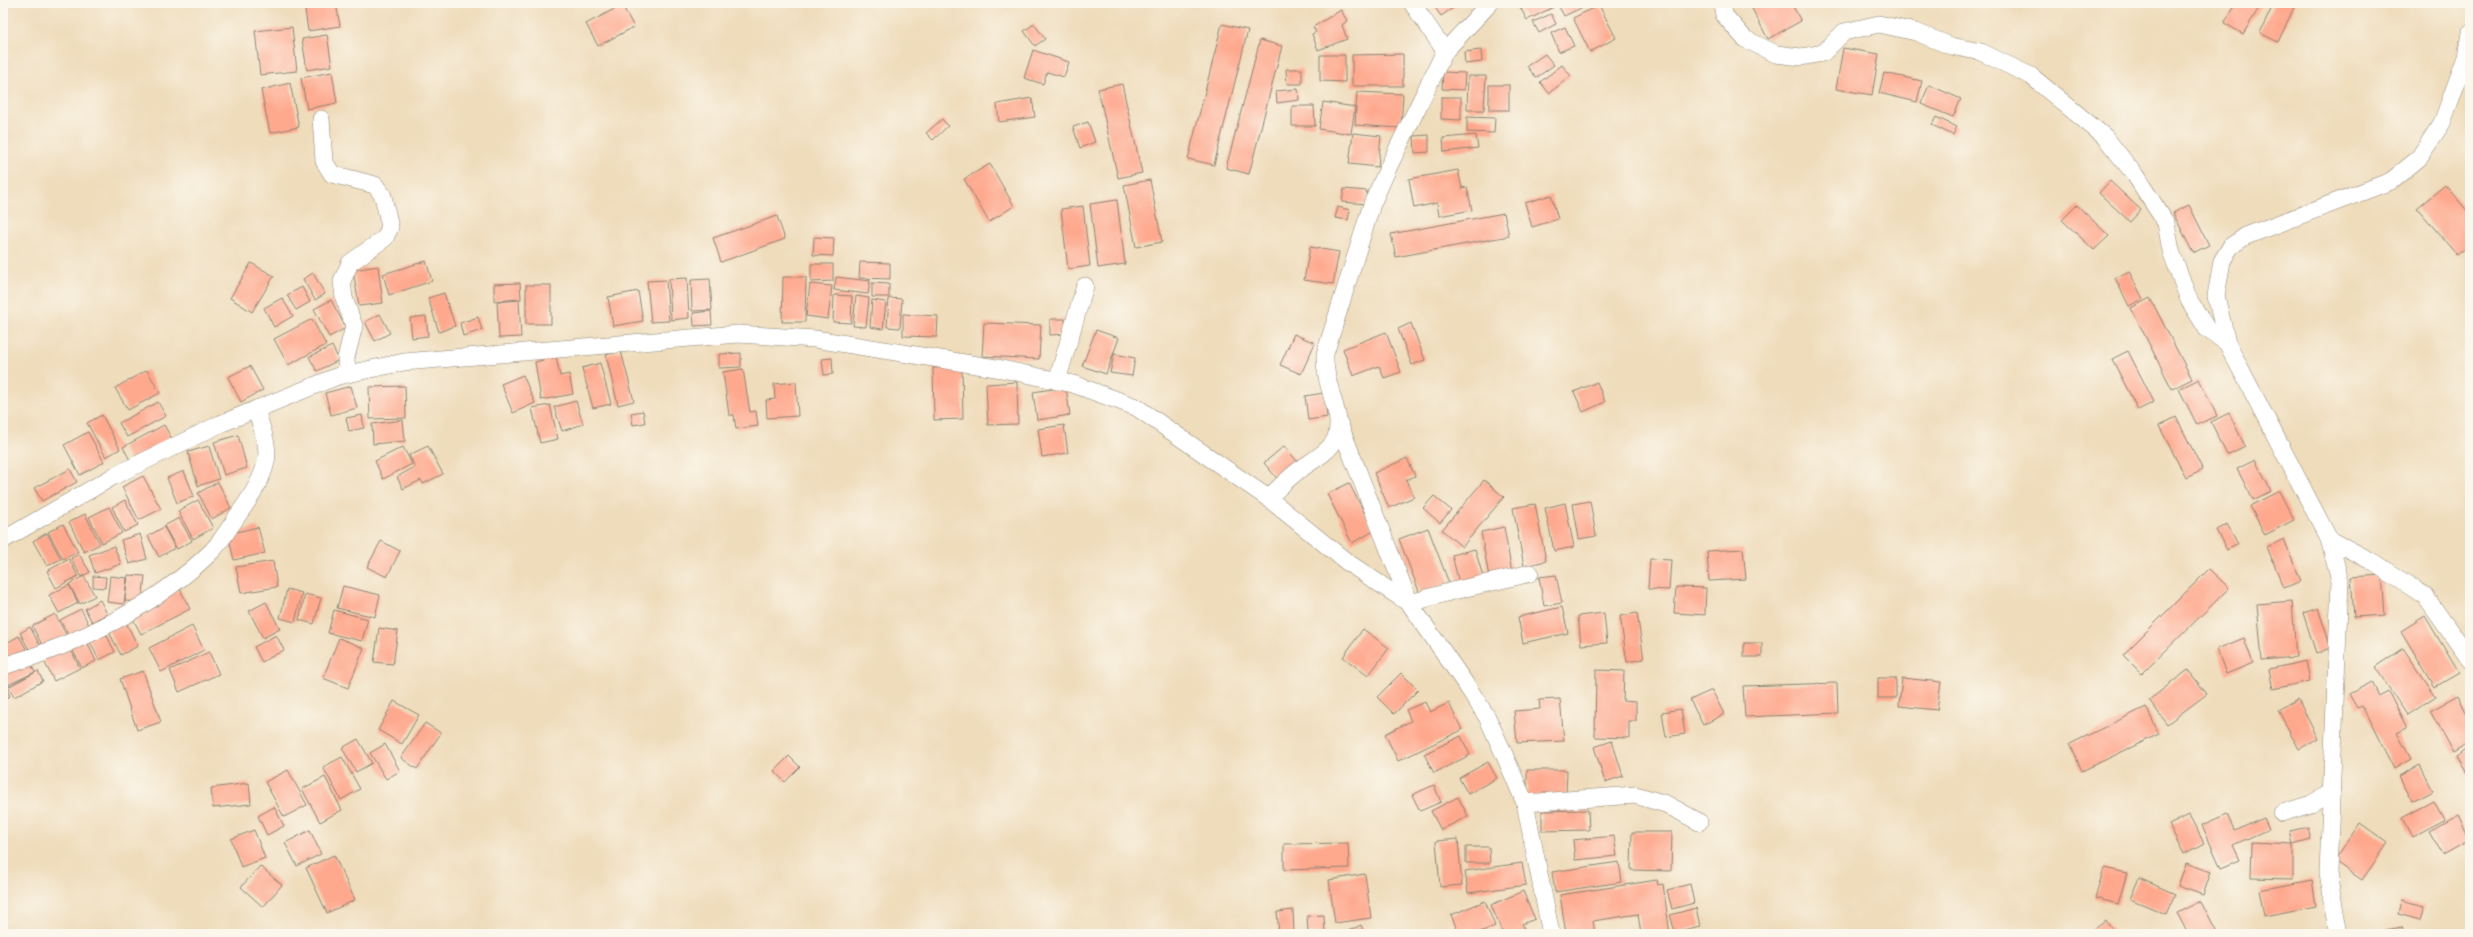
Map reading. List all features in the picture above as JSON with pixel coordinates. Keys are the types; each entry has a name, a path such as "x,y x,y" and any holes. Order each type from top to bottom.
{"street":[{"path":"1412,3 1445,51"},
{"path":"1490,3 1445,51 1372,204 1344,296 1328,337 1324,367 1339,423 1410,604 1487,717 1525,803 1551,934"},
{"path":"1722,3 1724,16 1745,39 1776,54 1801,57 1823,53 1844,32 1879,24 1916,32 1951,46 1981,52 2031,76 2105,137 2135,175 2166,223 2171,251 2189,300 2207,329 2227,343"},
{"path":"2339,934 2328,873 2341,592 2338,569 2329,539 2227,343 2216,296 2222,261 2226,253 2246,236 2391,181 2418,159 2442,123 2466,57 2470,33"},
{"path":"321,119 324,161 332,174 375,185 383,196 390,227 385,238 350,263 342,281 344,298 354,326 346,358 347,374"},
{"path":"1057,381 1085,286"},
{"path":"3,540 155,455 256,409 347,374 404,362 738,334 815,339 957,361 1073,384 1136,407 1268,498 1347,562 1410,604"},
{"path":"3,666 37,657 106,625 170,588 214,549 250,498 266,462 267,450 256,409"},
{"path":"1268,498 1331,446 1337,436 1339,423"},
{"path":"2329,539 2371,561 2425,596 2470,660"},
{"path":"1410,604 1438,593 1492,584 1530,573"},
{"path":"2282,813 2311,804 2332,792"},
{"path":"1525,803 1635,795 1666,804 1699,822"}],"building":[{"path":"304,3 336,3 340,26 308,31"},
{"path":"1432,3 1458,3 1459,4 1441,16"},
{"path":"1518,3 1592,3 1564,16 1558,5 1527,20"},
{"path":"1749,3 1791,3 1801,21 1768,39"},
{"path":"2237,3 2262,3 2243,34 2224,23"},
{"path":"2274,3 2296,3 2278,42 2260,33"},
{"path":"622,5 634,27 598,46 586,24"},
{"path":"1599,5 1616,38 1590,52 1573,18"},
{"path":"1341,10 1347,21 1342,25 1347,39 1318,50 1312,34 1316,32 1313,27"},
{"path":"1551,14 1556,24 1539,33 1533,22"},
{"path":"1034,24 1045,39 1035,46 1024,31"},
{"path":"1222,24 1248,30 1214,165 1188,159"},
{"path":"292,27 297,71 260,75 255,31"},
{"path":"1565,27 1574,46 1559,52 1551,33"},
{"path":"327,35 332,66 307,70 302,39"},
{"path":"1260,40 1282,46 1249,174 1226,168"},
{"path":"1843,48 1879,54 1872,95 1836,89"},
{"path":"1033,50 1069,62 1064,77 1047,72 1043,84 1024,78"},
{"path":"1481,50 1482,62 1465,64 1464,52"},
{"path":"1403,54 1403,86 1352,86 1352,55"},
{"path":"1545,54 1554,65 1536,78 1527,66"},
{"path":"1320,55 1345,55 1345,82 1320,81"},
{"path":"1562,65 1571,76 1549,93 1540,82"},
{"path":"1286,69 1302,69 1302,84 1287,84"},
{"path":"332,72 337,103 307,109 301,78"},
{"path":"1443,72 1465,73 1464,90 1442,89"},
{"path":"1884,73 1922,81 1917,102 1879,93"},
{"path":"1468,76 1486,76 1484,110 1467,110"},
{"path":"290,83 299,127 270,133 261,90"},
{"path":"1122,84 1142,173 1118,178 1098,89"},
{"path":"1489,85 1509,85 1509,110 1489,110"},
{"path":"1929,85 1961,99 1953,117 1921,104"},
{"path":"1298,89 1299,100 1277,103 1276,91"},
{"path":"1357,92 1403,94 1401,128 1355,125"},
{"path":"1441,97 1461,97 1461,120 1441,119"},
{"path":"1032,98 1035,117 999,122 997,104"},
{"path":"1323,102 1355,107 1351,134 1319,129"},
{"path":"1292,106 1314,106 1315,126 1292,126"},
{"path":"1467,117 1495,118 1494,133 1467,132"},
{"path":"1936,117 1957,127 1953,135 1932,125"},
{"path":"942,119 948,126 933,140 926,133"},
{"path":"1088,122 1095,142 1080,148 1073,127"},
{"path":"1353,133 1381,136 1378,167 1349,164"},
{"path":"1429,135 1429,152 1415,153 1414,136"},
{"path":"1476,135 1478,148 1444,152 1443,138"},
{"path":"990,164 1014,206 989,222 964,179"},
{"path":"1458,170 1462,188 1467,187 1472,210 1439,216 1437,203 1414,208 1409,179"},
{"path":"1150,180 1162,242 1136,247 1124,185"},
{"path":"2110,181 2141,210 2130,222 2099,193"},
{"path":"2445,185 2470,214 2470,245 2457,255 2417,208"},
{"path":"1344,189 1367,191 1366,204 1342,202"},
{"path":"1551,195 1558,219 1532,227 1525,203"},
{"path":"1117,200 1125,264 1098,268 1090,204"},
{"path":"2077,205 2109,236 2094,250 2062,220"},
{"path":"2189,205 2209,245 2193,253 2173,213"},
{"path":"1083,206 1090,266 1068,269 1061,209"},
{"path":"1338,207 1350,210 1348,220 1335,218"},
{"path":"1504,213 1509,236 1396,257 1391,234"},
{"path":"777,216 785,239 721,262 713,238"},
{"path":"814,237 834,238 833,256 813,255"},
{"path":"1310,247 1339,252 1333,284 1304,280"},
{"path":"426,261 432,281 389,295 383,274"},
{"path":"860,262 890,263 890,279 859,278"},
{"path":"251,263 274,276 252,312 230,298"},
{"path":"811,264 833,264 833,281 811,282"},
{"path":"378,266 383,303 359,306 353,270"},
{"path":"2129,271 2143,299 2129,306 2115,278"},
{"path":"313,273 325,294 315,300 303,279"},
{"path":"783,277 806,277 805,322 782,322"},
{"path":"836,277 870,281 868,294 834,290"},
{"path":"687,278 689,318 671,320 669,279"},
{"path":"710,279 712,310 692,311 691,280"},
{"path":"666,280 669,321 651,322 647,281"},
{"path":"520,283 521,299 494,301 494,284"},
{"path":"872,283 889,284 889,297 872,297"},
{"path":"810,284 832,286 828,319 806,316"},
{"path":"526,285 551,285 551,324 526,324"},
{"path":"302,287 310,302 296,310 287,295"},
{"path":"638,291 643,321 613,326 608,297"},
{"path":"444,293 455,326 439,332 428,298"},
{"path":"834,295 852,296 851,323 833,322"},
{"path":"856,296 869,298 866,327 853,326"},
{"path":"282,298 293,316 274,327 264,308"},
{"path":"889,298 902,299 900,328 887,327"},
{"path":"2150,298 2192,379 2172,389 2131,308"},
{"path":"331,300 346,328 329,337 314,309"},
{"path":"519,300 521,337 499,338 497,302"},
{"path":"872,300 886,302 883,329 870,327"},
{"path":"711,311 712,325 694,326 693,313"},
{"path":"380,314 390,333 375,341 365,322"},
{"path":"903,314 938,316 937,337 903,336"},
{"path":"426,316 428,336 412,338 410,318"},
{"path":"478,317 482,330 463,336 460,323"},
{"path":"312,319 326,345 288,365 274,339"},
{"path":"1050,319 1065,319 1066,334 1050,335"},
{"path":"984,323 1041,325 1039,359 982,356"},
{"path":"1411,323 1425,360 1412,365 1398,329"},
{"path":"1096,330 1119,338 1106,374 1082,366"},
{"path":"1386,332 1401,372 1384,378 1379,366 1353,376 1343,349"},
{"path":"1294,334 1315,343 1301,374 1280,365"},
{"path":"332,346 339,360 317,371 309,357"},
{"path":"621,351 634,401 618,405 606,355"},
{"path":"2128,351 2154,402 2138,410 2112,359"},
{"path":"741,353 741,367 719,368 719,354"},
{"path":"1114,354 1135,358 1132,376 1110,373"},
{"path":"556,357 560,376 569,374 573,394 541,400 535,362"},
{"path":"832,358 833,374 824,375 822,359"},
{"path":"600,363 611,404 593,408 582,368"},
{"path":"250,366 263,390 241,402 228,377"},
{"path":"962,367 963,419 934,420 933,368"},
{"path":"743,369 750,412 756,411 758,426 736,429 734,415 729,415 723,372"},
{"path":"147,370 160,393 128,410 115,388"},
{"path":"523,375 535,403 513,413 501,384"},
{"path":"2199,379 2217,416 2197,425 2179,389"},
{"path":"796,382 798,416 767,418 766,400 775,399 774,384"},
{"path":"1017,382 1018,424 988,425 986,384"},
{"path":"1597,382 1605,402 1583,412 1574,392"},
{"path":"351,386 357,408 331,415 325,393"},
{"path":"405,386 406,418 370,419 369,387"},
{"path":"1066,387 1070,415 1037,420 1033,392"},
{"path":"1324,393 1327,417 1308,420 1305,396"},
{"path":"576,401 583,424 562,431 554,407"},
{"path":"158,402 166,416 127,437 119,423"},
{"path":"550,405 558,439 540,443 532,408"},
{"path":"643,411 645,423 633,425 631,413"},
{"path":"2229,413 2245,446 2227,455 2211,422"},
{"path":"102,415 120,449 106,457 87,423"},
{"path":"362,415 364,428 349,431 346,418"},
{"path":"2176,417 2203,470 2186,478 2159,426"},
{"path":"403,420 405,441 373,444 372,424"},
{"path":"164,425 172,439 131,462 123,447"},
{"path":"1064,425 1068,453 1042,457 1038,429"},
{"path":"88,432 104,462 80,475 64,445"},
{"path":"238,435 247,468 224,475 214,442"},
{"path":"209,446 219,479 198,486 188,452"},
{"path":"428,446 443,474 423,484 421,480 403,489 397,477 415,467 409,455"},
{"path":"1284,446 1301,466 1281,483 1264,463"},
{"path":"403,447 412,464 383,479 375,461"},
{"path":"1407,458 1415,476 1406,480 1414,497 1389,508 1374,473"},
{"path":"2255,460 2271,491 2253,500 2237,469"},
{"path":"70,469 77,482 42,501 34,488"},
{"path":"184,471 194,496 177,503 167,478"},
{"path":"143,476 161,509 139,520 122,487"},
{"path":"1484,480 1504,497 1462,547 1442,530"},
{"path":"218,482 231,508 212,519 198,493"},
{"path":"1349,483 1374,531 1352,543 1327,494"},
{"path":"2279,491 2294,520 2265,535 2250,506"},
{"path":"1434,496 1451,510 1440,523 1423,508"},
{"path":"125,500 138,525 124,532 112,507"},
{"path":"198,500 213,528 193,539 178,511"},
{"path":"1590,501 1596,536 1579,539 1573,504"},
{"path":"1565,503 1574,547 1554,551 1545,508"},
{"path":"1535,504 1546,561 1524,566 1513,508"},
{"path":"109,507 122,533 102,543 89,517"},
{"path":"85,514 100,544 84,552 69,522"},
{"path":"179,518 192,541 177,549 164,526"},
{"path":"63,524 78,552 63,559 48,532"},
{"path":"2227,524 2238,544 2227,550 2216,530"},
{"path":"164,527 175,548 159,557 148,536"},
{"path":"258,527 265,553 234,560 228,534"},
{"path":"1504,527 1512,573 1489,577 1481,532"},
{"path":"1428,528 1449,583 1420,594 1399,539"},
{"path":"47,533 61,559 47,566 33,541"},
{"path":"140,534 147,559 129,564 121,540"},
{"path":"2284,539 2301,581 2284,588 2267,547"},
{"path":"381,541 400,551 387,577 367,567"},
{"path":"114,546 121,564 95,573 89,555"},
{"path":"1475,549 1484,580 1460,587 1452,555"},
{"path":"1743,549 1746,579 1709,581 1707,551"},
{"path":"79,554 90,572 81,577 71,558"},
{"path":"69,559 78,576 56,588 47,571"},
{"path":"1650,559 1671,560 1669,590 1648,589"},
{"path":"273,561 277,587 241,593 236,567"},
{"path":"2209,569 2229,588 2142,674 2123,655"},
{"path":"128,575 145,576 142,602 125,601"},
{"path":"1556,575 1562,603 1544,606 1539,577"},
{"path":"2382,575 2385,615 2354,617 2351,577"},
{"path":"84,576 95,596 80,604 69,584"},
{"path":"93,576 106,577 105,588 93,587"},
{"path":"110,576 127,578 124,604 107,602"},
{"path":"69,585 78,603 59,613 49,595"},
{"path":"343,586 380,595 375,617 337,608"},
{"path":"1676,587 1706,588 1705,615 1674,613"},
{"path":"180,589 190,609 141,634 132,617"},
{"path":"287,589 302,593 295,622 280,618"},
{"path":"305,594 321,598 314,624 299,620"},
{"path":"100,600 107,614 92,622 85,609"},
{"path":"2292,601 2296,657 2262,660 2257,604"},
{"path":"266,602 280,629 263,638 249,611"},
{"path":"1562,607 1568,633 1523,643 1518,617"},
{"path":"2318,608 2331,648 2316,653 2303,613"},
{"path":"81,609 89,625 69,636 60,620"},
{"path":"334,610 368,619 362,641 328,633"},
{"path":"1604,613 1607,643 1581,645 1578,616"},
{"path":"1637,613 1644,659 1627,662 1620,616"},
{"path":"55,614 67,636 44,648 32,626"},
{"path":"2425,616 2459,673 2435,687 2401,631"},
{"path":"124,619 138,646 121,655 107,628"},
{"path":"192,626 204,650 161,672 149,648"},
{"path":"30,627 41,647 31,653 20,633"},
{"path":"103,628 115,652 99,660 87,636"},
{"path":"379,628 398,631 393,664 374,662"},
{"path":"1363,629 1389,648 1368,676 1343,657"},
{"path":"276,635 284,650 262,662 254,647"},
{"path":"19,636 27,650 3,663 3,645"},
{"path":"85,638 96,661 82,668 70,645"},
{"path":"339,638 364,648 348,688 323,678"},
{"path":"2244,638 2253,663 2226,674 2217,649"},
{"path":"1744,643 1762,643 1762,657 1744,657"},
{"path":"68,644 80,668 54,681 42,657"},
{"path":"2403,648 2436,696 2407,715 2375,667"},
{"path":"209,652 219,674 179,692 170,670"},
{"path":"29,661 35,672 8,685 3,674"},
{"path":"2306,661 2310,681 2273,689 2269,669"},
{"path":"1596,670 1624,671 1623,701 1636,702 1636,721 1629,721 1629,738 1595,737"},
{"path":"2188,670 2207,694 2167,724 2149,700"},
{"path":"38,671 43,681 14,697 8,687"},
{"path":"143,671 161,722 137,730 120,679"},
{"path":"1401,673 1418,690 1394,714 1377,697"},
{"path":"1878,678 1896,678 1896,698 1878,698"},
{"path":"1902,678 1941,682 1937,710 1899,706"},
{"path":"3,682 10,696 3,700"},
{"path":"2372,682 2379,696 2388,691 2407,728 2397,733 2411,759 2394,769 2362,706 2357,708 2349,694"},
{"path":"1837,683 1838,713 1745,717 1743,686"},
{"path":"1712,690 1724,714 1703,725 1690,700"},
{"path":"2458,696 2470,718 2470,743 2453,753 2430,711"},
{"path":"1560,699 1564,741 1517,743 1514,711 1540,709 1539,700"},
{"path":"2298,699 2318,739 2299,749 2278,710"},
{"path":"394,701 419,715 402,744 378,730"},
{"path":"1425,702 1430,712 1449,703 1462,730 1398,761 1385,734 1411,721 1406,710"},
{"path":"2146,707 2159,734 2082,771 2070,744"},
{"path":"1681,709 1685,734 1666,737 1662,712"},
{"path":"425,723 441,733 417,769 401,758"},
{"path":"1461,736 1470,755 1434,773 1424,754"},
{"path":"358,739 372,763 356,772 342,748"},
{"path":"1612,741 1623,776 1605,782 1594,747"},
{"path":"385,744 400,771 386,779 370,753"},
{"path":"2470,747 2470,778 2457,757"},
{"path":"789,756 800,767 785,782 774,771"},
{"path":"342,757 360,789 341,800 323,767"},
{"path":"1488,762 1497,778 1468,794 1459,778"},
{"path":"2420,765 2433,791 2413,802 2399,776"},
{"path":"288,770 307,805 284,817 265,782"},
{"path":"1527,770 1567,770 1566,796 1527,796"},
{"path":"325,777 342,810 320,822 302,789"},
{"path":"249,783 251,804 213,808 211,788"},
{"path":"1434,785 1441,802 1420,811 1412,795"},
{"path":"1458,797 1468,816 1441,830 1431,811"},
{"path":"2434,801 2444,820 2412,837 2402,818"},
{"path":"274,807 284,826 267,835 258,816"},
{"path":"1588,810 1589,830 1542,831 1542,811"},
{"path":"2227,814 2234,831 2264,818 2269,829 2233,845 2240,860 2221,868 2202,825"},
{"path":"2189,815 2204,843 2184,854 2169,825"},
{"path":"2458,815 2470,840 2443,855 2429,831"},
{"path":"2360,823 2388,843 2362,880 2334,861"},
{"path":"2308,827 2311,839 2293,844 2290,831"},
{"path":"254,830 265,858 241,867 231,839"},
{"path":"310,830 321,854 297,866 285,843"},
{"path":"1632,832 1672,832 1671,871 1631,870"},
{"path":"1614,836 1617,856 1575,860 1573,840"},
{"path":"1458,839 1462,885 1440,887 1436,841"},
{"path":"2252,842 2293,844 2293,879 2251,878"},
{"path":"1348,843 1349,868 1284,870 1284,844"},
{"path":"1466,847 1489,847 1490,863 1466,863"},
{"path":"334,855 355,900 327,913 306,868"},
{"path":"1619,862 1622,882 1555,892 1552,872"},
{"path":"1522,863 1526,885 1468,893 1465,871"},
{"path":"2186,863 2211,872 2203,895 2178,886"},
{"path":"260,866 282,885 263,907 241,887"},
{"path":"2104,868 2127,873 2118,904 2095,898"},
{"path":"1365,874 1371,918 1335,923 1329,880"},
{"path":"2139,878 2175,894 2166,914 2130,899"},
{"path":"1657,880 1658,885 1663,884 1670,934 1641,934 1638,914 1593,921 1595,934 1566,934 1560,895"},
{"path":"2312,880 2316,906 2264,916 2259,890"},
{"path":"1690,884 1694,903 1672,909 1667,890"},
{"path":"1523,891 1535,919 1522,924 1527,934 1503,934 1491,905"},
{"path":"2401,900 2424,906 2420,920 2398,914"},
{"path":"1485,901 1495,926 1475,934 1459,934 1451,915"},
{"path":"2201,901 2218,934 2188,934 2177,913"},
{"path":"1696,908 1700,926 1675,932 1670,915"},
{"path":"1293,910 1294,934 1279,934 1277,912"},
{"path":"1324,915 1325,932 1308,933 1307,916"},
{"path":"2106,921 2115,934 2087,934"},
{"path":"1361,925 1365,934 1342,934"},
{"path":"2402,927 2404,934 2369,934 2369,933"},
{"path":"1252,930 1253,934 1238,934 1238,933"}]}
